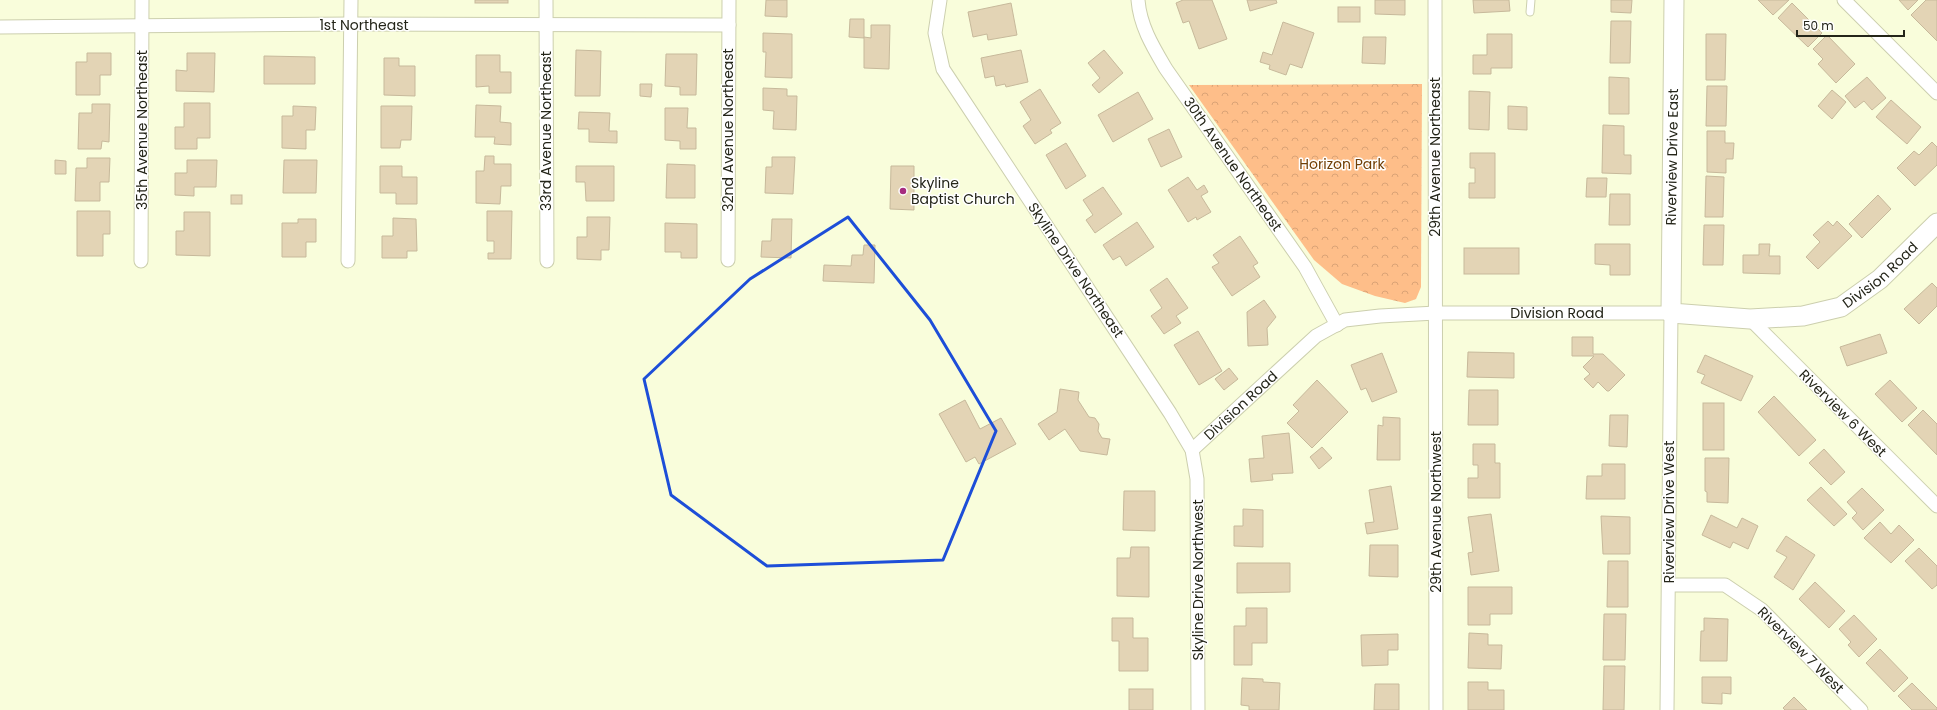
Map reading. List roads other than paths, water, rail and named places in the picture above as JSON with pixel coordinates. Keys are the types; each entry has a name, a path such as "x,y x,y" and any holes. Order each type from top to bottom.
{"street":[{"name":"35th Avenue Northeast","path":"141,261 142,0"},
{"path":"348,261 351,0"},
{"name":"33rd Avenue Northeast","path":"546,0 547,261"},
{"name":"32nd Avenue Northeast","path":"728,260 729,0"},
{"name":"Skyline Drive Northeast","path":"940,0 935,33 943,69 1166,406 1192,450"},
{"name":"30th Avenue Northeast","path":"1138,0 1139,12 1150,42 1162,62 1305,267 1337,325"},
{"name":"29th Avenue Northeast","path":"1435,0 1436,313"},
{"name":"Riverview Drive East","path":"1671,313 1674,0"},
{"path":"1844,0 1937,93"},
{"name":"1st Northeast","path":"0,28 351,24 729,25"},
{"name":"Division Road","path":"1192,450 1316,336 1345,320 1380,316 1436,313 1671,313 1750,319 1803,316 1841,307 1880,278 1935,228"},
{"name":"29th Avenue Northwest","path":"1436,313 1436,710"},
{"name":"Riverview Drive West","path":"1667,710 1671,313"},
{"name":"Riverview 6 West","path":"1750,319 1937,506"},
{"name":"Skyline Drive Northwest","path":"1192,450 1197,487 1198,710"},
{"name":"Riverview 7 West","path":"1669,585 1725,585 1762,610 1861,710"}],"lane":[{"path":"1530,0 1530,12"}],"place":[{"name":"Skyline Baptist Church","path":"903,191"}],"park label":[{"name":"Horizon Park","path":"1342,164"}]}
